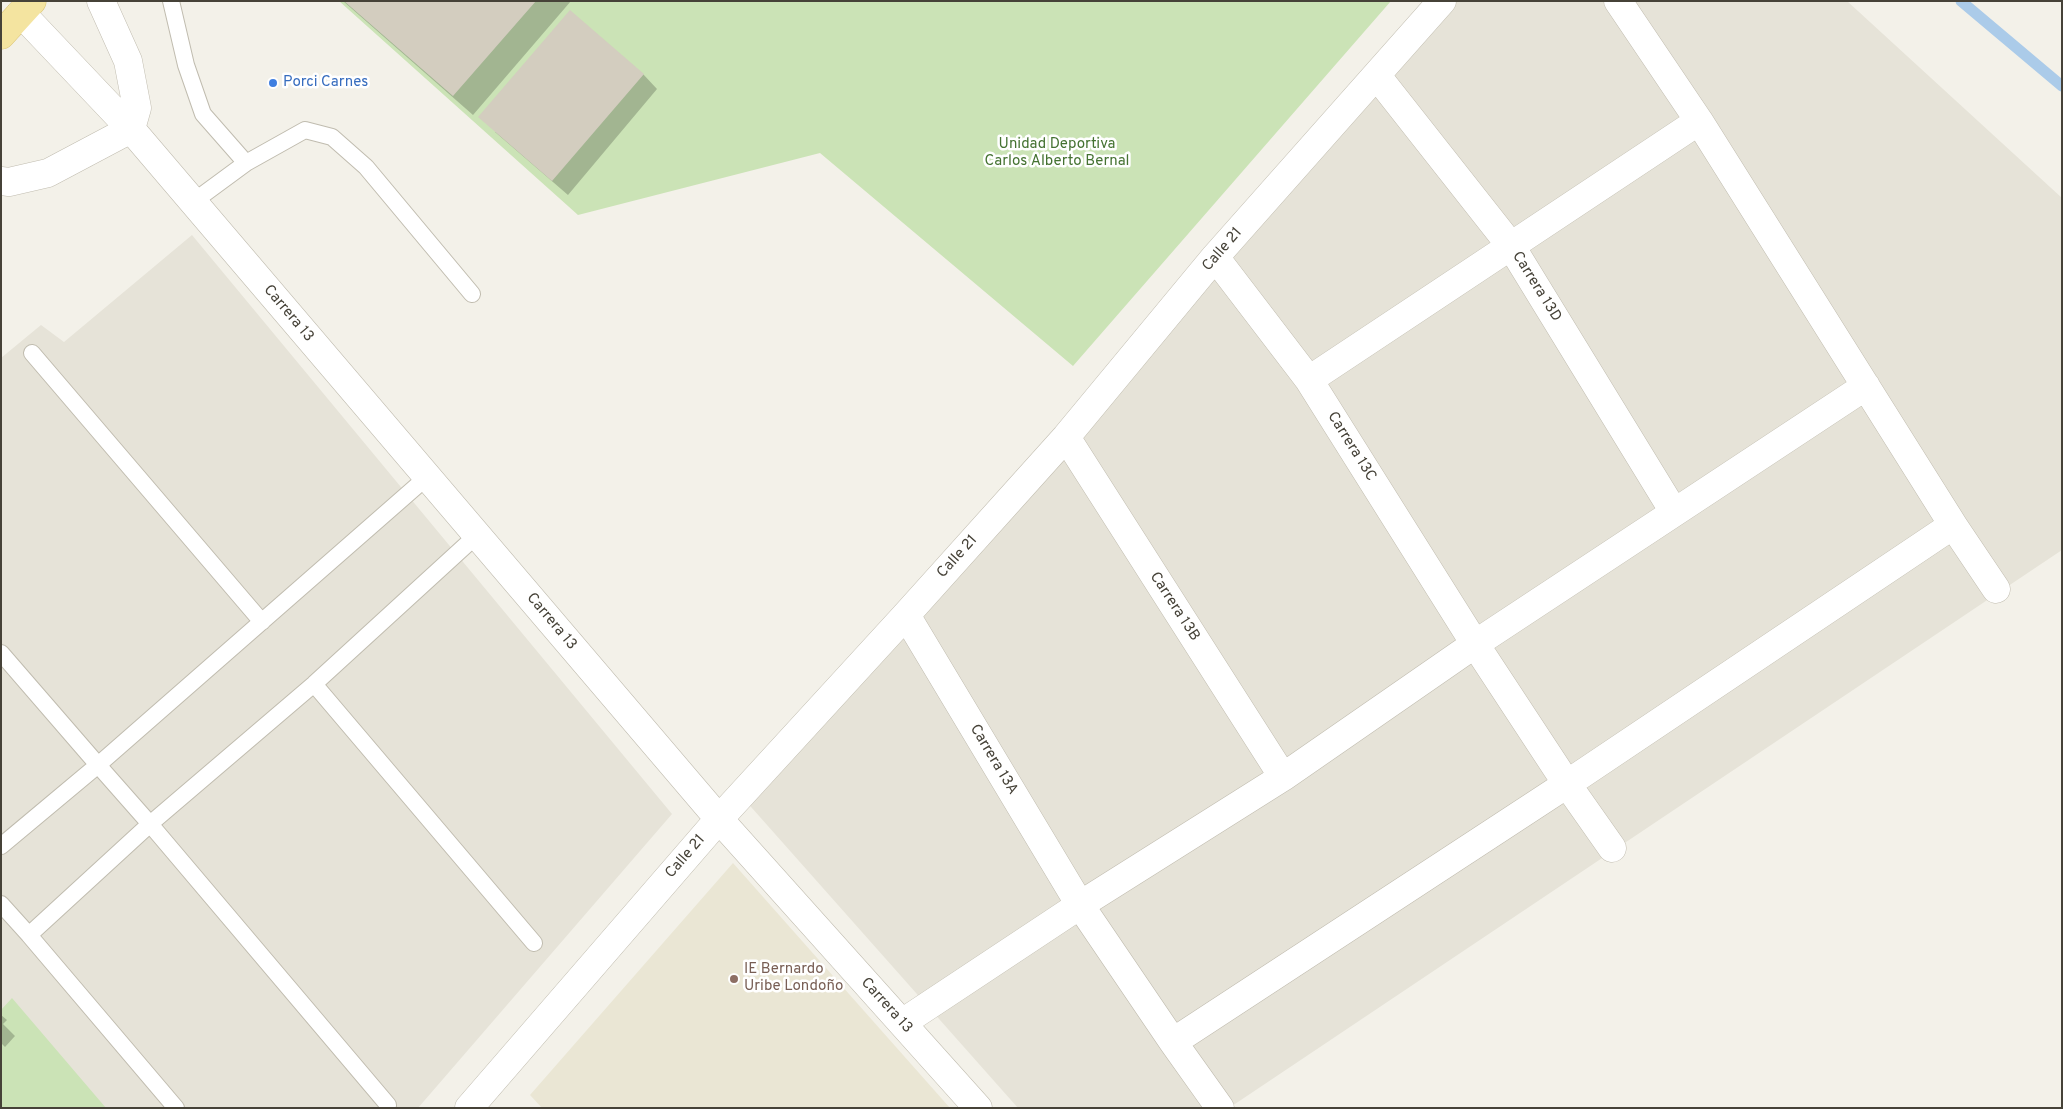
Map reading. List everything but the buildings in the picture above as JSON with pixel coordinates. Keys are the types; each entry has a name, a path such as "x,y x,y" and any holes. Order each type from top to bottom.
{"main road":[{"path":"1,35 27,7"}],"street":[{"path":"1,181 8,182 48,173 131,129 136,108 128,61 101,1"},
{"name":"Calle 21","path":"469,1108 718,819 906,615 1066,437 1216,257 1442,1"},
{"path":"1618,1 1699,121 1996,589"},
{"name":"Carrera 13","path":"27,7 718,819 978,1108"},
{"name":"Carrera 13D","path":"1377,76 1511,246 1674,512"},
{"path":"1309,380 1699,121"},
{"name":"Carrera 13C","path":"1216,257 1309,380 1475,644 1567,784 1612,848"},
{"path":"902,1023 1080,905 1282,777 1475,644 1866,386"},
{"name":"Carrera 13B","path":"1066,437 1282,777"},
{"path":"1173,1042 1567,784 1954,525"},
{"name":"Carrera 13A","path":"906,615 1080,905 1220,1108"}],"lane":[{"path":"171,1 186,65 203,114 246,164"},
{"path":"193,202 246,164 306,130 332,138 366,167 472,294"},
{"path":"32,353 262,622"},
{"path":"1,846 98,765 427,477"},
{"path":"29,935 150,824 314,684 477,535"},
{"path":"1,653 150,824 388,1105"},
{"path":"314,684 534,943"},
{"path":"1,904 176,1108"}],"shaded area":[{"path":"1456,1 1847,1 2062,198 2062,550 1229,1108 1018,1108 744,799"},
{"path":"192,235 672,814 418,1108 1,1108 1,358 41,325 64,342"},
{"name":"IE Bernardo Uribe Londoño","path":"733,863 950,1108 542,1108 530,1095"}],"green space":[{"name":"Unidad Deportiva Carlos Alberto Bernal","path":"339,1 1391,1 1073,366 820,153 578,215"},
{"path":"12,998 106,1108 1,1108 1,1010"}],"waterway":[{"path":"1961,1 2062,86"}],"place":[{"name":"Porci Carnes","path":"273,83"},
{"name":"IE Bernardo Uribe Londoño","path":"734,979"}]}
